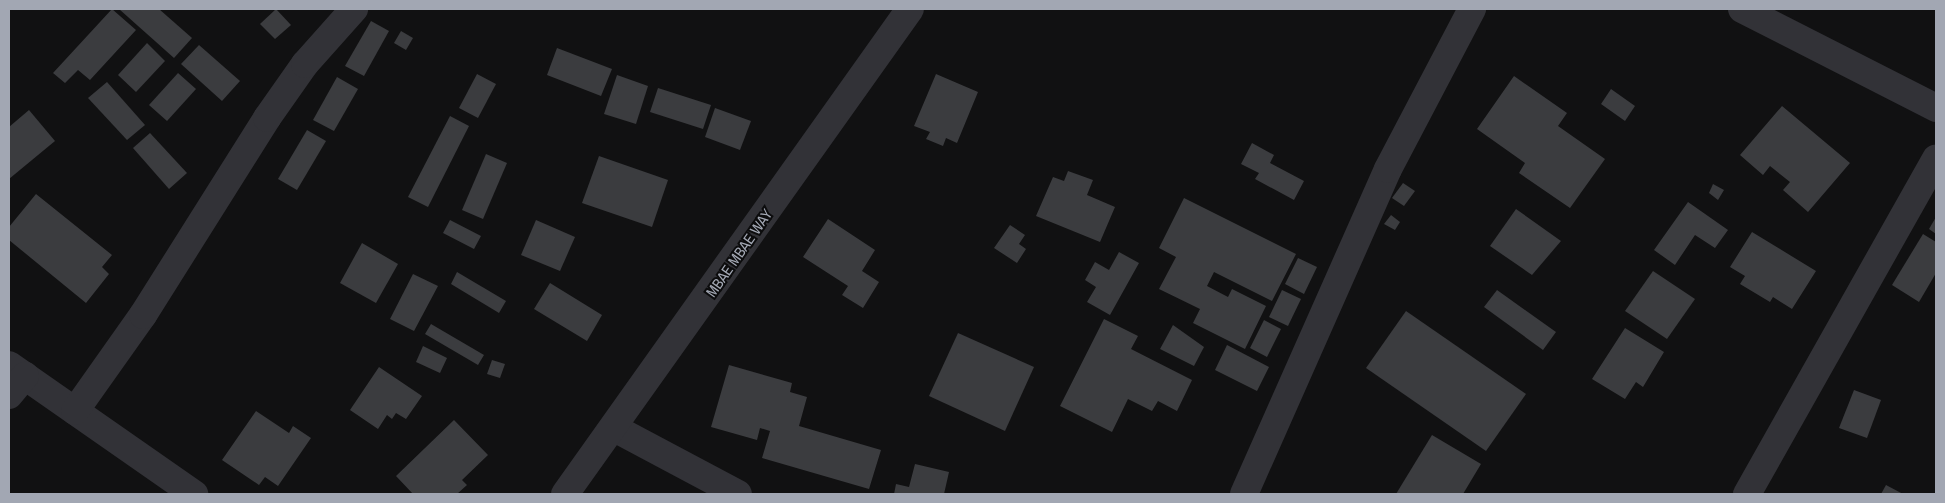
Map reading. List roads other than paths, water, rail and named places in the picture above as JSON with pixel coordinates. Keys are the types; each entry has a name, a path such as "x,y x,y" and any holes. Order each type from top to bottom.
{"street":[{"path":"75,411 143,316 267,118 305,64 354,9"},
{"name":"MBAE MBAE WAY","path":"565,494 616,429 910,9"},
{"path":"1244,494 1388,169 1472,9"},
{"path":"1742,9 1936,108"},
{"path":"1747,494 1936,159"},
{"path":"14,379 75,411 194,494"},
{"path":"616,429 738,494"}]}
